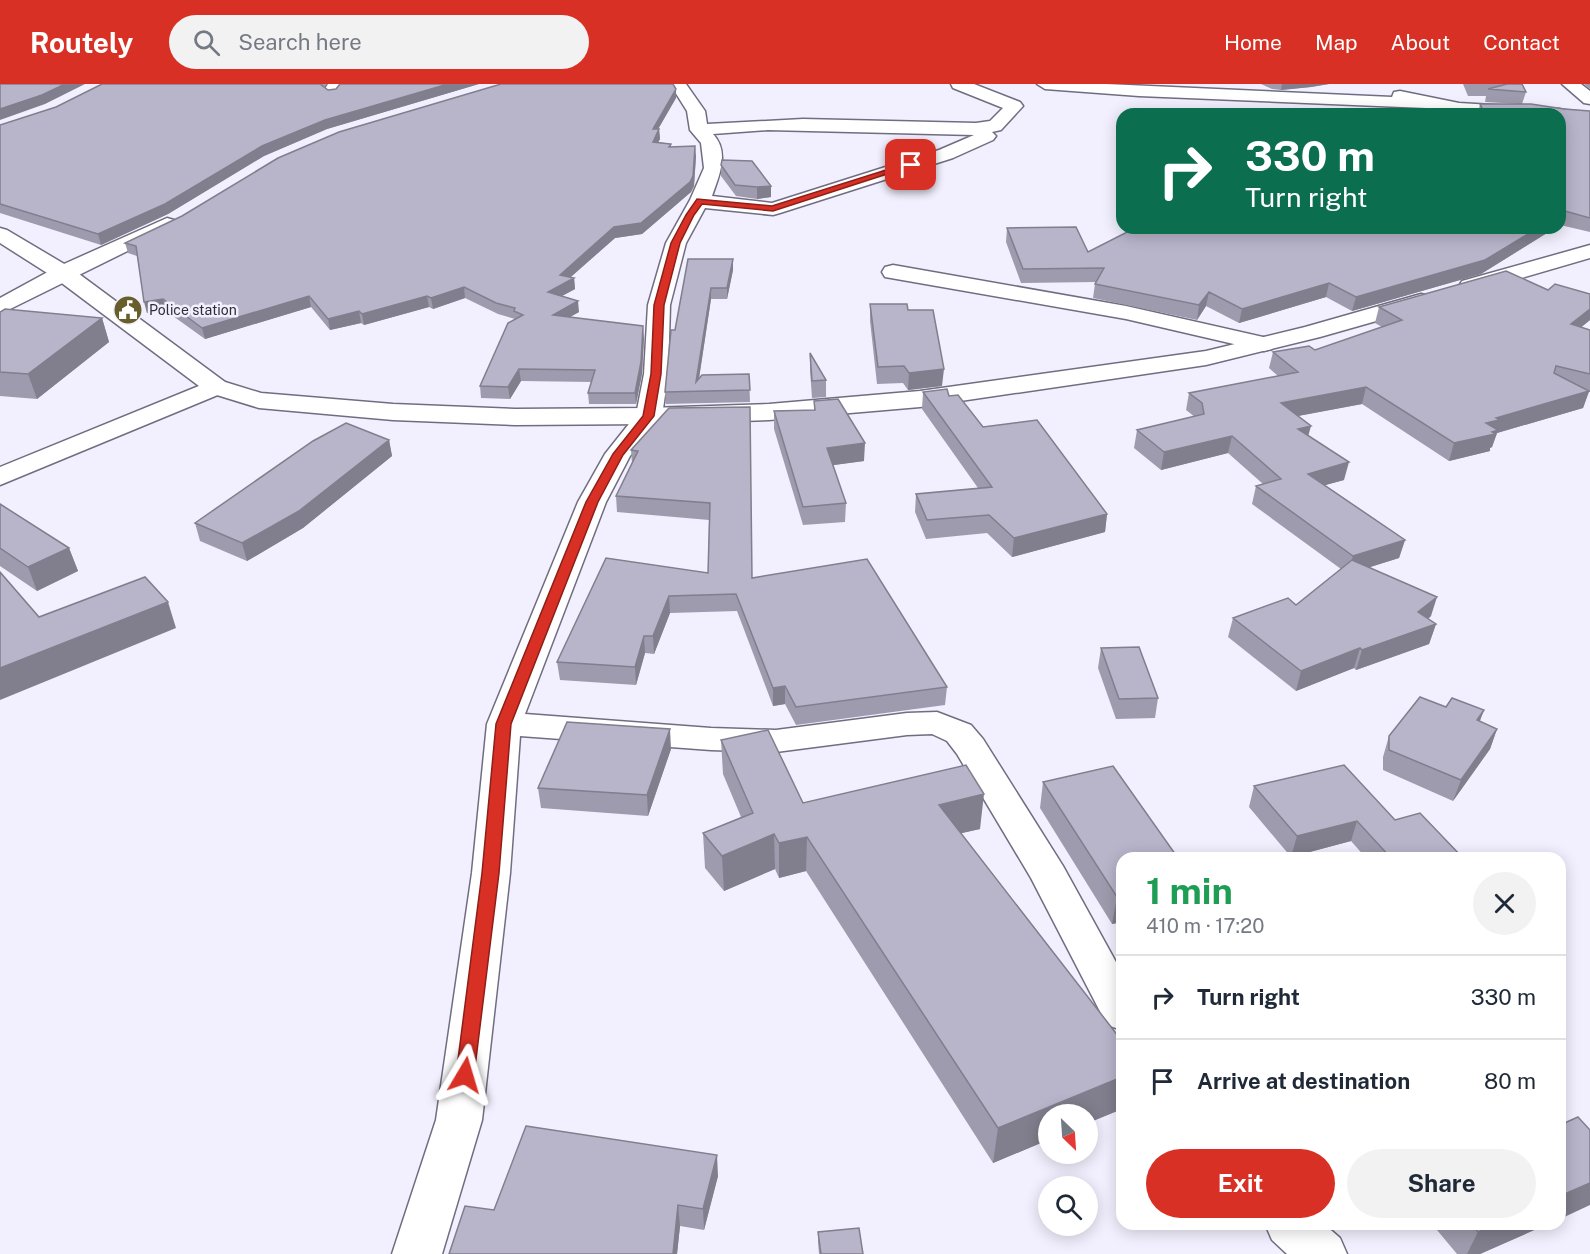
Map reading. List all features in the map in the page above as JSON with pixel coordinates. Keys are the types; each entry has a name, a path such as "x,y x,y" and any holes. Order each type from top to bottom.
{"street":[{"path":"417,1254 459,1120 490,873 504,724 592,502 618,454 649,416 656,374 659,305 676,243 700,201 713,168 710,142 699,130 696,111 678,84"},
{"path":"699,130 779,123 976,128 995,126 1014,106 959,84"},
{"path":"1045,84 1141,91 1353,98 1477,108"},
{"path":"1367,84 1422,104"},
{"path":"1570,84 1590,99"},
{"path":"1566,114 1580,115"},
{"path":"700,201 773,209 946,154 987,136 976,128"},
{"path":"0,307 63,273 186,214"},
{"path":"0,234 63,273 216,387 259,400 393,412 514,417 768,412 920,399 1194,360 1264,344 1585,256"},
{"path":"893,272 1078,302 1200,327 1264,344"},
{"path":"0,477 216,387"},
{"path":"504,724 711,740 776,741 907,724 937,723 959,733 971,747 1049,876 1116,1002"},
{"path":"1296,1230 1322,1254"}],"building":[{"path":"0,84 65,84 42,95 0,109"},
{"path":"102,84 320,84 328,90 336,89 340,84 448,84 325,120 262,146 165,204 98,234 0,204 0,125 56,107"},
{"path":"501,84 673,84 676,89 653,129 659,129 653,142 671,144 669,147 695,146 693,176 690,182 641,223 614,227 560,275 574,278 548,292 578,301 553,315 643,326 641,362 635,393 588,393 595,370 519,369 508,387 480,386 508,323 523,315 514,311 515,308 496,303 464,287 431,298 427,296 362,314 359,311 328,319 309,296 202,328 163,299 144,302 136,246 125,243 182,216 278,158 339,132"},
{"path":"1507,84 1522,84 1526,92 1488,89"},
{"path":"1480,104 1531,104 1557,108 1482,108"},
{"path":"1566,109 1590,111 1590,218 1566,211"},
{"path":"722,160 752,161 771,186 735,185 721,165"},
{"path":"1076,227 1088,252 1123,234 1528,234 1485,260 1356,297 1329,283 1242,309 1209,292 1199,305 1095,284 1104,268 1023,269 1007,228"},
{"path":"688,259 733,259 727,288 711,288 696,382 702,375 749,374 750,390 665,392 671,330 675,330"},
{"path":"1506,271 1548,290 1555,284 1590,294 1590,309 1571,324 1590,330 1590,374 1556,366 1554,373 1589,391 1496,418 1499,420 1486,423 1498,430 1492,432 1495,434 1454,443 1366,387 1281,403 1311,426 1298,429 1349,462 1308,474 1405,540 1353,556 1256,486 1281,479 1232,436 1164,452 1137,430 1204,414 1202,403 1189,393 1298,372 1273,352 1309,346 1315,350 1402,320 1379,307"},
{"path":"870,304 907,304 908,310 933,310 944,369 909,373 904,366 878,367"},
{"path":"5,309 102,318 28,374 0,372 0,312"},
{"path":"810,353 826,380 812,381"},
{"path":"947,389 949,396 958,395 983,427 1037,420 1107,514 1014,538 989,515 927,520 916,494 992,487 923,392"},
{"path":"838,399 865,443 827,448 846,503 803,507 774,411 815,410 814,401"},
{"path":"750,407 752,578 867,559 947,687 796,707 785,686 773,688 736,594 669,596 653,636 644,636 635,667 557,662 606,558 708,573 710,503 616,496 638,451 631,450 669,408"},
{"path":"346,423 389,440 299,511 242,543 195,523 313,441"},
{"path":"0,504 69,548 28,567 0,548"},
{"path":"1352,560 1437,597 1418,612 1436,624 1362,650 1360,648 1301,671 1233,618 1288,598 1296,605"},
{"path":"0,572 39,617 145,577 168,602 0,668"},
{"path":"1139,647 1158,698 1119,699 1101,648"},
{"path":"1420,697 1446,707 1452,698 1484,710 1477,720 1497,729 1461,780 1389,750 1389,736"},
{"path":"567,722 670,729 647,795 538,788"},
{"path":"768,730 803,803 966,765 984,794 939,805 1116,1033 1116,1079 1056,1104 1038,1104 1038,1112 998,1128 807,837 779,843 774,834 722,856 703,833 753,813 721,740"},
{"path":"1344,765 1395,820 1420,813 1457,852 1385,852 1357,821 1297,836 1254,786"},
{"path":"1113,766 1174,852 1116,852 1116,895 1043,782"},
{"path":"1578,1117 1590,1130 1590,1183 1566,1193 1566,1122"},
{"path":"526,1126 717,1155 703,1209 678,1205 673,1254 449,1254 465,1206 494,1210"},
{"path":"859,1228 863,1254 821,1254 818,1232"}],"place":[{"name":"Police station","path":"128,310"}],"route":[{"path":"465,1075 490,873 504,724 592,502 618,454 649,416 656,374 659,305 676,243 700,201 773,209 911,165"}]}
